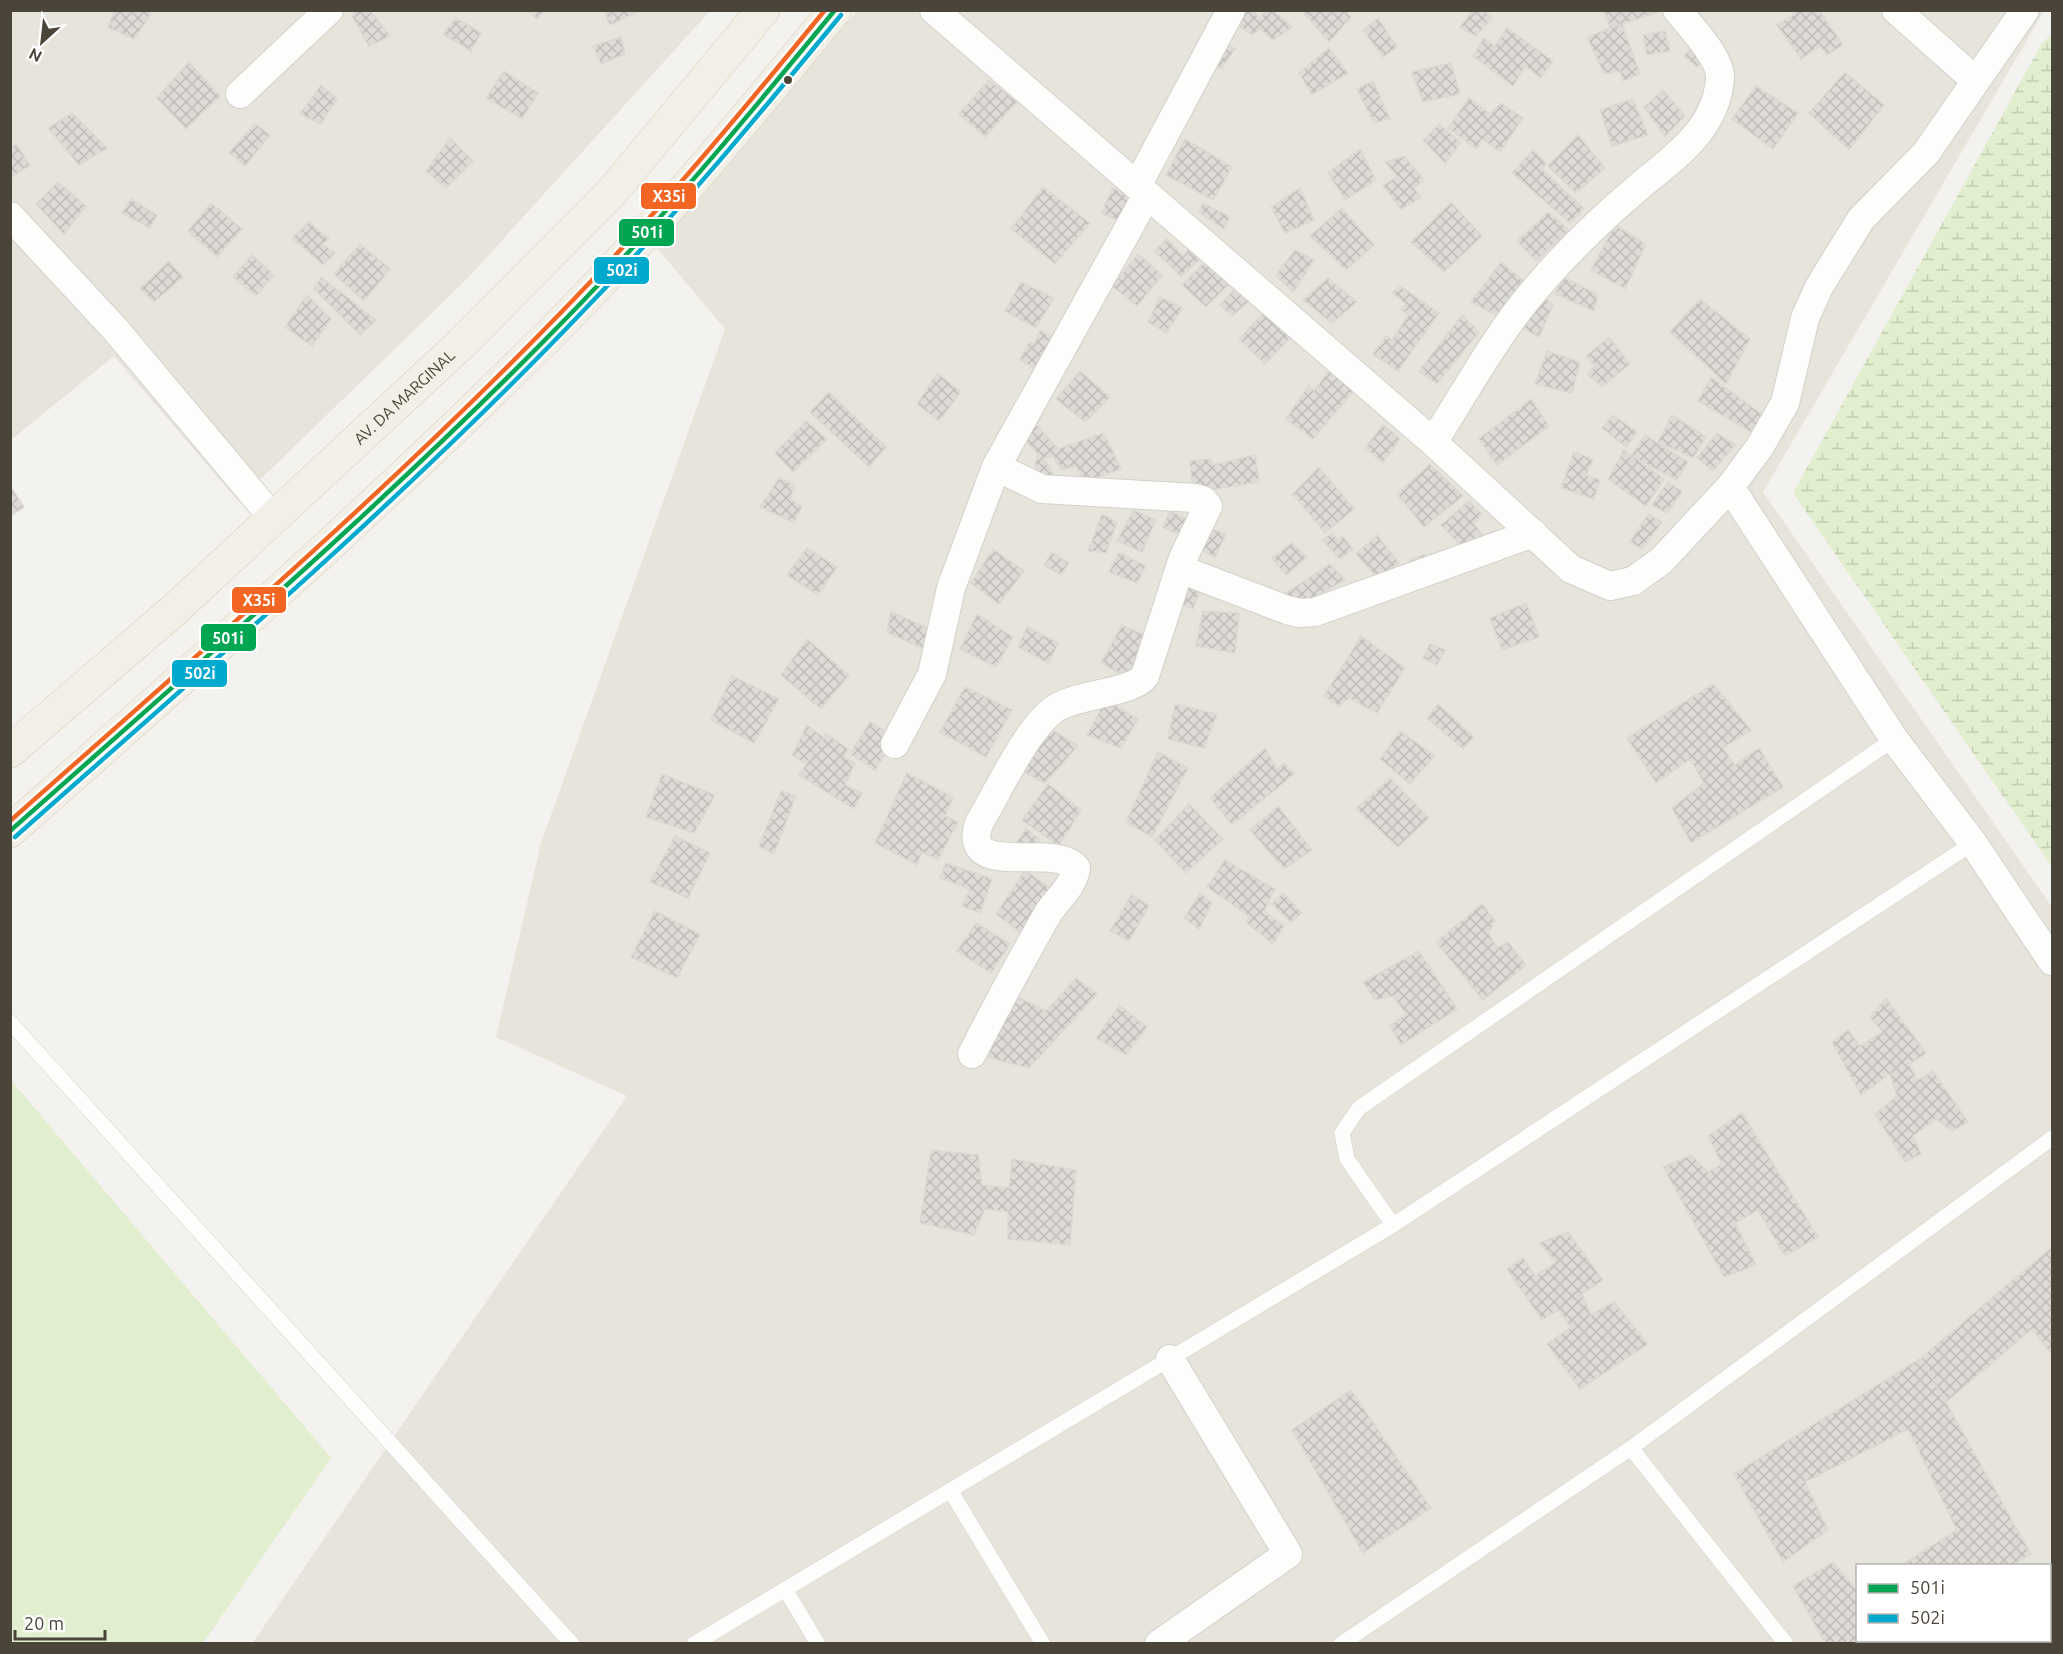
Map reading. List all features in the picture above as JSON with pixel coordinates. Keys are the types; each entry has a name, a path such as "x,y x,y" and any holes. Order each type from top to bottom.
{"main road":[{"name":"AV. DA MARGINAL","path":"10,751 173,610 462,343 612,192 763,10"},
{"path":"10,831 324,552 542,342 685,190 835,10"}],"street":[{"path":"240,93 329,10"},
{"path":"934,10 1433,442 1571,568 1610,586 1633,581 1662,561 1730,487 1759,448 1785,403 1805,318 1819,287 1861,219 1926,153 2025,10"},
{"path":"895,744 932,674 951,588 996,467 1142,190 1231,10"},
{"path":"1433,442 1526,301 1584,235 1685,150 1699,132 1715,102 1721,77 1714,57 1677,10"},
{"path":"1896,10 1975,80"},
{"path":"10,216 115,329 273,518"},
{"path":"972,1054 1018,965 1053,906 1072,880 1076,868 1064,859 996,857 984,852 978,847 975,837 979,823 1035,728 1053,710 1070,700 1142,680 1150,665 1180,569 1208,506 1203,500 1042,489 996,467"},
{"path":"1730,487 1894,739 1973,843 2052,961"},
{"path":"1180,569 1300,614 1315,612 1533,533"},
{"path":"1159,1644 1288,1554 1170,1359"}],"lane":[{"path":"1393,1226 1347,1158 1342,1133 1359,1108 1894,739"},
{"path":"694,1644 1393,1226 1973,843"},
{"path":"10,1022 572,1644"},
{"path":"1341,1644 1631,1448 2052,1138"},
{"path":"1631,1448 1786,1644"},
{"path":"950,1490 1043,1644"},
{"path":"785,1589 818,1644"}],"shaded area":[{"path":"11,11 710,11 468,278 238,501 114,356 11,440"},
{"path":"857,11 2044,11 1763,492 2052,907 2052,1643 252,1644 627,1096 496,1037 541,843 725,329 652,242"}],"green space":[{"path":"2052,34 2052,867 1793,493 2042,43"},
{"path":"10,1079 331,1458 203,1643 11,1643"}],"building":[{"path":"115,10 145,10 151,14 134,39 108,27"},
{"path":"358,10 370,10 390,36 369,46 352,16"},
{"path":"528,10 545,10 537,19"},
{"path":"604,10 639,10 639,11 610,25"},
{"path":"1245,10 1251,10 1260,18 1267,10 1272,10 1293,27 1273,40 1260,29 1252,35 1237,24"},
{"path":"1301,10 1345,10 1351,17 1329,42"},
{"path":"1473,10 1483,10 1492,18 1476,36 1460,27"},
{"path":"1604,10 1661,10 1661,11 1610,28"},
{"path":"1800,10 1819,10 1843,45 1827,55 1820,46 1801,59 1777,25"},
{"path":"456,18 481,33 471,51 443,34"},
{"path":"1378,18 1397,47 1383,57 1363,30"},
{"path":"1622,24 1640,74 1623,81 1620,71 1604,74 1587,37"},
{"path":"1507,28 1553,61 1541,78 1525,66 1513,86 1473,56 1484,38 1495,46"},
{"path":"1665,31 1670,51 1647,55 1643,35"},
{"path":"621,37 625,54 601,64 593,46"},
{"path":"1224,42 1235,49 1221,69 1211,60"},
{"path":"1696,43 1707,56 1697,67 1684,56"},
{"path":"1329,48 1348,73 1312,95 1299,73"},
{"path":"189,62 220,96 186,129 157,98"},
{"path":"1451,63 1460,94 1423,102 1412,72"},
{"path":"504,71 538,93 522,119 486,98"},
{"path":"1845,72 1884,105 1849,150 1809,113"},
{"path":"989,80 1017,102 985,137 959,114"},
{"path":"1373,81 1390,119 1374,123 1357,89"},
{"path":"321,85 337,99 321,124 300,114"},
{"path":"1756,86 1798,113 1773,149 1732,119"},
{"path":"1663,90 1685,116 1665,136 1644,107"},
{"path":"1469,98 1490,114 1501,103 1523,118 1500,152 1482,139 1477,149 1448,128"},
{"path":"1633,99 1648,135 1612,146 1600,110"},
{"path":"72,113 107,148 79,165 48,128"},
{"path":"255,124 270,135 245,166 229,152"},
{"path":"1439,124 1461,143 1445,163 1423,140"},
{"path":"1578,135 1605,168 1576,193 1548,166"},
{"path":"450,138 473,161 446,188 426,171"},
{"path":"1185,139 1232,167 1213,200 1166,175"},
{"path":"16,144 30,165 10,178 10,149"},
{"path":"1360,149 1376,180 1345,200 1328,173"},
{"path":"1533,150 1546,163 1542,169 1584,209 1570,223 1512,173"},
{"path":"1404,156 1424,180 1414,188 1421,198 1401,209 1383,186 1397,176 1385,162"},
{"path":"58,182 86,206 64,234 36,204"},
{"path":"1043,187 1090,223 1055,264 1011,229"},
{"path":"1113,188 1131,196 1117,220 1101,213"},
{"path":"1300,188 1314,220 1285,233 1271,207"},
{"path":"131,199 157,215 150,228 122,213"},
{"path":"1451,202 1482,236 1444,272 1411,242"},
{"path":"211,203 242,229 217,257 188,231"},
{"path":"1203,203 1230,217 1224,229 1199,212"},
{"path":"1342,208 1374,245 1346,270 1310,236"},
{"path":"1548,212 1569,230 1536,261 1517,241"},
{"path":"309,222 329,239 322,244 335,253 323,265 292,238"},
{"path":"1615,225 1646,244 1625,289 1591,270"},
{"path":"1167,239 1183,256 1193,245 1204,256 1181,276 1154,251"},
{"path":"360,244 390,269 364,301 334,274"},
{"path":"1295,250 1314,260 1293,292 1276,275"},
{"path":"1138,254 1162,275 1137,306 1112,286"},
{"path":"252,255 274,275 256,296 233,277"},
{"path":"1212,255 1236,277 1206,307 1182,285"},
{"path":"169,261 183,277 154,302 140,288"},
{"path":"1501,262 1553,305 1539,337 1471,302"},
{"path":"321,277 376,320 360,335 314,289"},
{"path":"1563,277 1598,295 1594,311 1555,294"},
{"path":"1328,278 1357,302 1332,323 1303,300"},
{"path":"1021,282 1054,298 1036,328 1005,311"},
{"path":"1241,282 1255,296 1232,316 1220,305"},
{"path":"1400,286 1439,313 1398,371 1373,354 1386,336 1392,340 1409,314 1401,310 1406,304 1392,293"},
{"path":"307,295 331,319 312,346 285,327"},
{"path":"1160,297 1183,308 1166,333 1148,322"},
{"path":"1700,299 1750,339 1726,384 1670,332"},
{"path":"1269,307 1296,332 1265,364 1239,339"},
{"path":"1462,315 1479,332 1437,384 1419,371"},
{"path":"1040,330 1057,341 1038,371 1020,360 1029,342 1034,345"},
{"path":"1609,337 1630,364 1602,387 1587,374 1595,366 1586,356"},
{"path":"1547,351 1580,362 1572,393 1535,384"},
{"path":"1330,369 1354,390 1313,439 1286,419 1309,385 1314,391"},
{"path":"1080,371 1110,397 1085,422 1056,399"},
{"path":"937,373 961,392 939,421 917,404"},
{"path":"1711,377 1764,416 1753,433 1698,401"},
{"path":"829,392 886,447 869,467 810,412"},
{"path":"1531,399 1549,426 1497,465 1479,439"},
{"path":"1613,415 1637,432 1626,447 1602,428"},
{"path":"1672,415 1706,437 1693,458 1658,442"},
{"path":"806,421 827,439 793,472 775,453"},
{"path":"1037,425 1058,449 1104,433 1121,469 1084,482 1076,466 1062,470 1053,456 1044,458 1054,476 1041,477 1035,465 1038,454 1022,436"},
{"path":"1383,425 1400,439 1383,463 1365,448"},
{"path":"1717,433 1735,445 1713,471 1697,458"},
{"path":"1645,435 1688,462 1677,480 1631,456"},
{"path":"1624,450 1664,479 1646,506 1608,479"},
{"path":"1574,452 1593,459 1586,475 1600,480 1594,499 1561,488"},
{"path":"1255,455 1259,482 1193,493 1190,461 1211,459 1212,465"},
{"path":"1430,464 1463,496 1424,527 1397,494"},
{"path":"1319,467 1354,509 1325,533 1293,494"},
{"path":"779,478 795,485 790,499 802,506 794,523 760,507"},
{"path":"1668,482 1682,492 1667,513 1652,505"},
{"path":"10,486 24,507 10,516"},
{"path":"1469,501 1482,514 1474,524 1482,534 1464,549 1441,525"},
{"path":"1133,510 1156,520 1142,552 1117,541"},
{"path":"1170,511 1193,522 1184,537 1163,527"},
{"path":"1102,514 1117,522 1106,553 1088,551"},
{"path":"1648,514 1662,522 1642,549 1630,542"},
{"path":"1208,528 1226,534 1215,557 1201,550"},
{"path":"1332,533 1337,540 1343,537 1353,549 1340,559 1322,540"},
{"path":"1377,535 1399,563 1377,578 1356,554"},
{"path":"1292,543 1307,557 1286,575 1272,558"},
{"path":"807,548 837,567 818,595 787,575"},
{"path":"993,549 1024,571 999,604 971,583"},
{"path":"1052,552 1069,563 1061,575 1044,565"},
{"path":"1119,552 1146,566 1137,583 1109,572"},
{"path":"1424,554 1429,565 1413,571 1409,561"},
{"path":"1330,564 1345,580 1300,606 1280,597"},
{"path":"1188,586 1200,591 1193,609 1181,604"},
{"path":"1526,603 1539,637 1502,650 1490,618"},
{"path":"1203,611 1239,613 1235,653 1196,646"},
{"path":"891,612 930,629 924,649 887,632"},
{"path":"977,614 1013,637 996,667 960,649"},
{"path":"1122,625 1149,637 1126,677 1101,663"},
{"path":"1027,627 1059,643 1048,663 1018,647"},
{"path":"1361,636 1405,668 1377,713 1349,698 1339,706 1324,696"},
{"path":"807,639 849,675 821,709 781,675"},
{"path":"1430,644 1445,650 1437,665 1423,658"},
{"path":"732,676 779,699 754,743 711,720"},
{"path":"1713,684 1751,730 1723,748 1735,765 1759,748 1783,787 1691,843 1672,808 1704,783 1690,759 1656,783 1627,738"},
{"path":"965,687 1012,710 986,757 940,732"},
{"path":"1106,700 1138,719 1121,748 1087,735"},
{"path":"1175,704 1217,714 1204,748 1168,739"},
{"path":"1438,704 1474,737 1463,749 1427,718"},
{"path":"870,722 896,738 875,770 850,754"},
{"path":"807,725 823,737 806,764 792,755"},
{"path":"1048,727 1078,746 1045,783 1018,769"},
{"path":"1400,731 1435,756 1410,784 1380,759"},
{"path":"826,733 848,749 844,757 855,763 845,785 862,793 854,809 799,775"},
{"path":"1265,748 1277,769 1284,763 1294,774 1232,825 1210,798"},
{"path":"1158,752 1188,768 1152,837 1126,822"},
{"path":"907,773 953,797 945,816 958,822 938,860 922,852 917,865 875,843"},
{"path":"662,774 715,795 694,833 646,817"},
{"path":"1390,778 1429,818 1398,847 1356,809"},
{"path":"1048,784 1081,810 1059,846 1022,820"},
{"path":"781,791 796,796 774,854 759,846"},
{"path":"1189,804 1223,839 1186,873 1155,840"},
{"path":"1278,806 1312,850 1284,869 1250,830"},
{"path":"1026,828 1040,840 1030,854 1015,845"},
{"path":"675,836 710,853 688,898 650,882"},
{"path":"1225,860 1275,889 1264,911 1284,926 1273,944 1247,923 1249,916 1207,887"},
{"path":"946,863 992,879 980,913 962,906 970,889 940,878"},
{"path":"1025,870 1052,889 1021,933 996,914"},
{"path":"1200,893 1212,903 1199,929 1184,918"},
{"path":"1283,893 1302,913 1291,922 1271,904"},
{"path":"1132,894 1149,906 1129,941 1110,931"},
{"path":"1482,904 1495,921 1488,933 1497,948 1508,942 1526,965 1483,1000 1436,942"},
{"path":"655,911 700,934 677,978 631,957"},
{"path":"976,923 1010,944 991,973 957,951"},
{"path":"1419,951 1457,1009 1401,1045 1390,1026 1406,1014 1393,996 1375,1000 1363,982"},
{"path":"1076,978 1097,994 1029,1068 979,1055 1012,994 1046,1011"},
{"path":"1886,998 1926,1053 1909,1065 1918,1080 1933,1071 1968,1122 1952,1131 1936,1119 1913,1136 1921,1154 1905,1162 1875,1114 1897,1096 1890,1074 1861,1095 1832,1042 1848,1030 1860,1046 1883,1032 1870,1017"},
{"path":"1119,1005 1147,1027 1126,1055 1096,1038"},
{"path":"1742,1113 1818,1237 1785,1256 1758,1210 1735,1223 1756,1265 1724,1277 1663,1167 1691,1155 1708,1172 1722,1164 1708,1136"},
{"path":"931,1150 978,1155 982,1185 1009,1188 1012,1159 1076,1170 1070,1245 1008,1239 1008,1212 985,1209 974,1235 920,1223"},
{"path":"1568,1232 1603,1280 1582,1294 1591,1315 1614,1302 1648,1344 1580,1389 1547,1344 1571,1327 1558,1310 1542,1320 1507,1269 1523,1258 1535,1276 1556,1262 1539,1243"},
{"path":"2052,1247 2052,1355 2032,1329 1946,1402 1921,1358"},
{"path":"1921,1358 2031,1554 2014,1564 1903,1564 1957,1530 1908,1429 1805,1482 1828,1530 1783,1562 1734,1474"},
{"path":"1351,1390 1431,1508 1363,1553 1292,1430"},
{"path":"1833,1562 1856,1590 1856,1642 1878,1642 1875,1644 1826,1644 1793,1586"}],"transit line":[{"name":"X35i","path":"10,821 298,565 439,434 507,367 640,229 734,121 825,10"},
{"name":"501i","path":"10,831 301,572 514,371 648,231 835,10"},
{"name":"502i","path":"15,837 307,578 519,377 620,272 685,200 841,15"}]}
